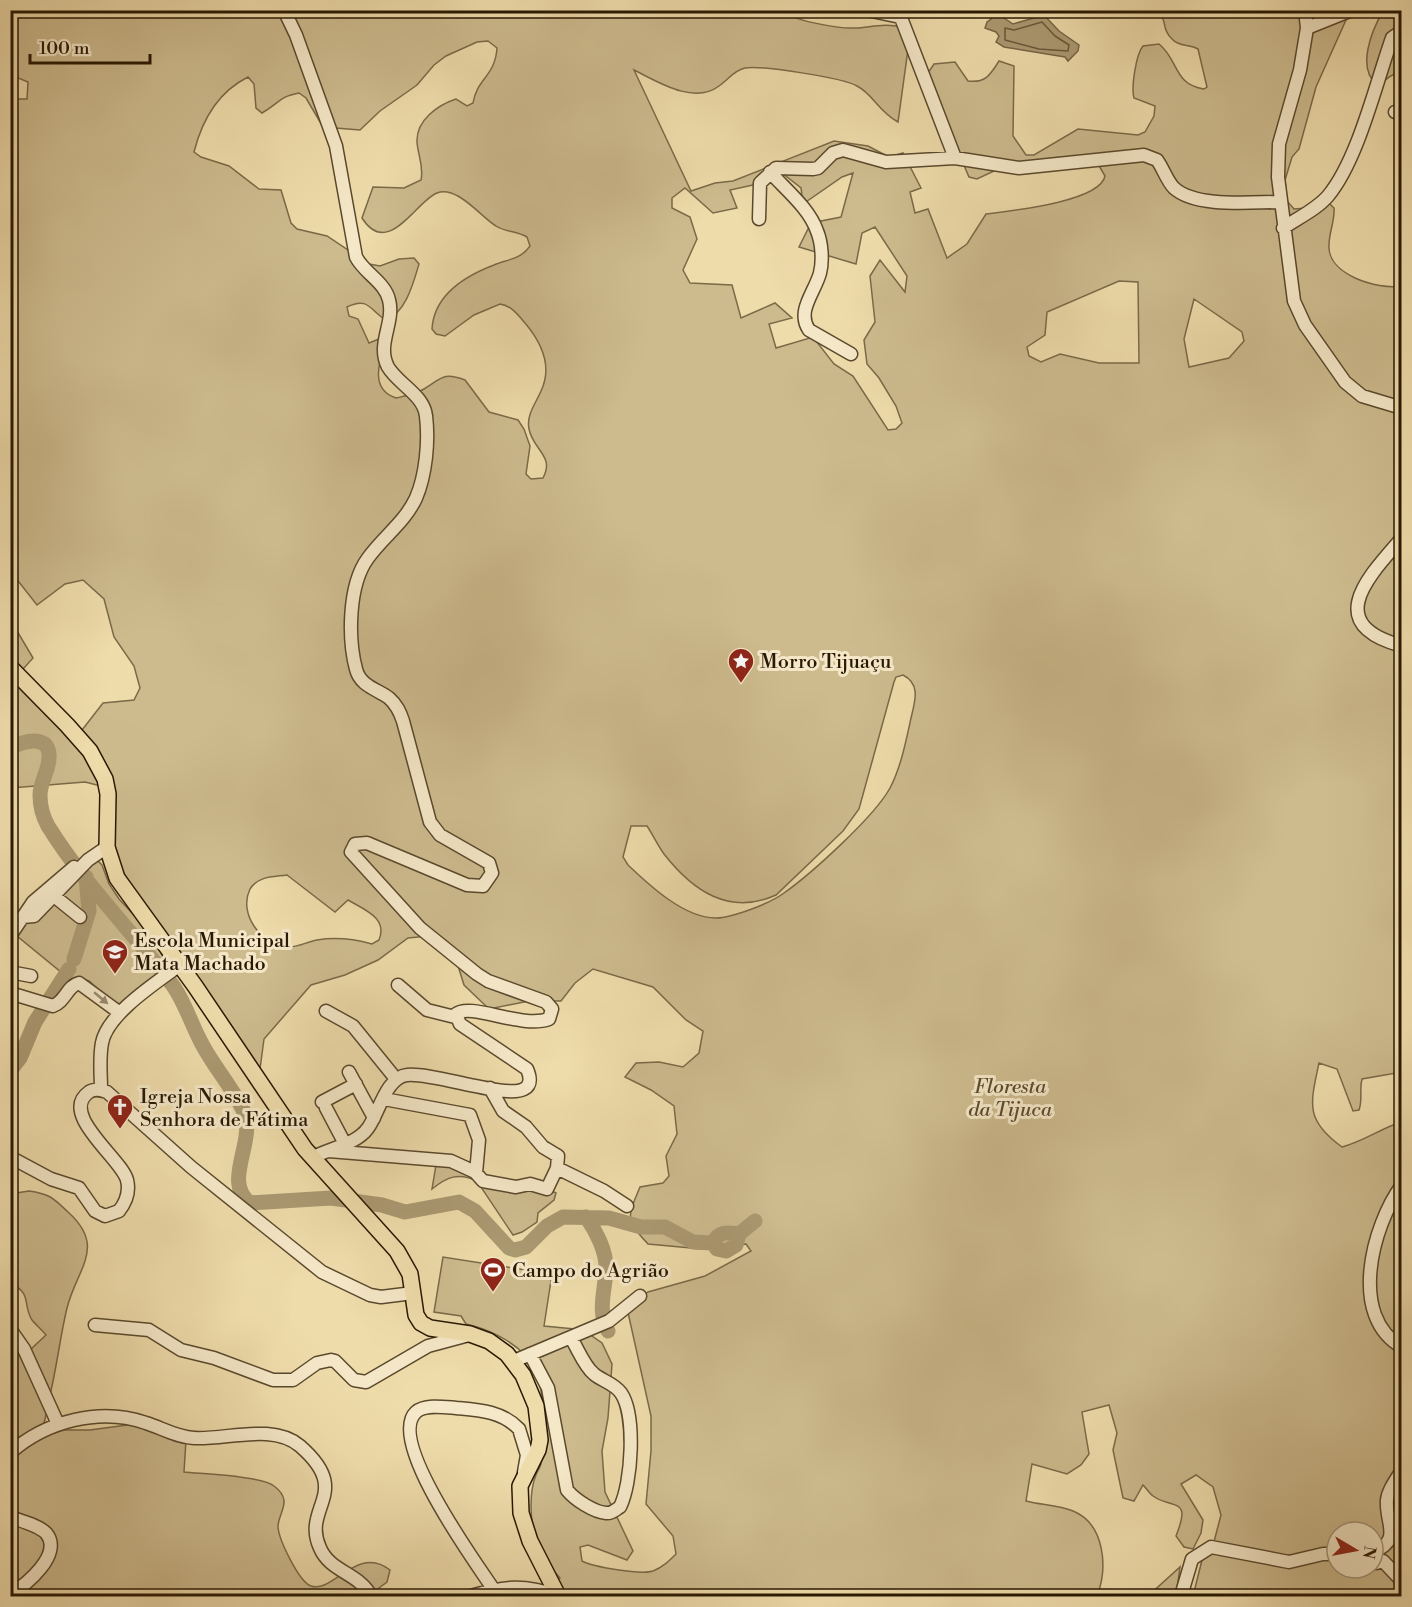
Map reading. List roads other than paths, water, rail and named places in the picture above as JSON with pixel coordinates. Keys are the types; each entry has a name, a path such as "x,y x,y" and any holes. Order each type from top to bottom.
{"main road":[{"path":"10,668 90,751 101,770 109,802 107,847 117,878 175,969 312,1158 397,1251 410,1274 416,1315 424,1325 470,1334 489,1341 514,1361 532,1393 539,1430 538,1450 523,1479 520,1500 525,1526 544,1585 558,1596"}],"street":[{"path":"284,10 303,54 336,146 356,257 360,266 377,281 389,298 390,307 383,348 385,358 397,379 419,400 426,415 423,471 416,497 402,519 366,560 358,580 352,610 350,639 357,673 363,682 397,706 430,822 446,840 489,863 492,873 483,886 477,887 467,885 367,843 355,844 351,852 420,928 477,974 504,987 546,1002 552,1009 549,1019 542,1022 512,1020 473,1010 463,1010 456,1017"},
{"path":"867,10 899,14 956,158"},
{"path":"1305,10 1307,28 1300,70 1279,144 1279,202 1294,301 1305,325 1327,360 1345,382 1362,396 1401,408"},
{"path":"1307,28 1352,10"},
{"path":"1283,228 1322,202 1332,191 1356,144 1392,38 1401,31"},
{"path":"759,219 759,183 770,172 779,168 813,170 819,168 833,153 843,150 886,162 956,158 1019,168 1144,155 1157,160 1173,186 1185,195 1201,201 1279,202"},
{"path":"770,172 807,212 819,237 820,271 805,308 805,325 809,330 851,354"},
{"path":"1401,538 1365,581 1358,596 1357,613 1363,625 1376,635 1401,646"},
{"path":"10,936 33,902 107,847"},
{"path":"23,917 34,916 82,865"},
{"path":"54,896 80,917"},
{"path":"101,1090 102,1043 106,1030 151,986 175,969"},
{"path":"10,972 31,976"},
{"path":"10,993 46,1005 58,1005 73,985 79,982 120,1014"},
{"path":"312,1158 345,1144 365,1132 396,1079 416,1074 490,1088 522,1090 529,1083 530,1074 522,1065 460,1024 456,1017 427,1010 398,985"},
{"path":"326,1011 353,1026 396,1079"},
{"path":"349,1072 374,1118"},
{"path":"345,1144 324,1105 356,1084"},
{"path":"328,1150 451,1161 476,1173 483,1181 516,1187 530,1184 547,1189 557,1168 558,1156 543,1147 526,1127 503,1112 490,1088"},
{"path":"10,1157 51,1179 79,1188 95,1211 105,1216 119,1211 127,1197 125,1174 88,1127 82,1114 85,1096 92,1090 107,1092 191,1167 279,1240 322,1272 381,1298 413,1293"},
{"path":"384,1100 470,1115 479,1140 476,1173"},
{"path":"557,1168 604,1191 627,1206"},
{"path":"1401,1185 1384,1221 1370,1267 1370,1298 1380,1330 1401,1347"},
{"path":"514,1361 604,1323 640,1296"},
{"path":"95,1325 149,1330 181,1350 286,1382 298,1379 317,1363 331,1360 335,1361 354,1380 366,1382 428,1346 470,1334"},
{"path":"10,1329 24,1350 58,1424"},
{"path":"530,1354 548,1388 567,1490 588,1506 611,1513 620,1507 628,1481 629,1433 625,1402 615,1386 593,1373 572,1338"},
{"path":"494,1590 431,1494 410,1434 410,1421 416,1412 423,1409 451,1408 499,1415 519,1429 524,1441 526,1455 523,1479"},
{"path":"10,1453 30,1437 58,1424 83,1419 123,1417 184,1437 269,1435 290,1440 305,1452 324,1475 325,1499 316,1528 321,1551 328,1561 363,1583 371,1596"},
{"path":"1385,1545 1389,1540 1391,1527 1387,1498 1401,1470"},
{"path":"10,1517 44,1531 47,1535 49,1549 45,1562 33,1578 10,1594"},
{"path":"1181,1596 1192,1559 1211,1547 1289,1562 1325,1554"},
{"path":"1385,1563 1401,1581"},
{"path":"471,1596 494,1590 544,1585"}],"water":[{"path":"998,14 1013,24 1044,15 1059,31 1079,45 1078,51 1068,61 1065,57 1004,47 996,42 999,36 996,32 985,28 987,22"}],"waterway":[{"path":"10,748 32,741 44,744 48,748 48,765 40,795 42,811 48,826 77,868 174,987 198,1037 239,1102 246,1122 239,1183 242,1194 250,1203 331,1198 382,1205 405,1212 459,1202 475,1211 509,1248 515,1250 526,1247 547,1226 563,1217 609,1218 641,1227 665,1227 693,1242 713,1243 718,1236 724,1233 739,1234 755,1221"},
{"path":"74,959 89,911 86,877"},
{"path":"10,1071 20,1058 35,1022 69,969"},
{"path":"586,1217 597,1235 605,1256 606,1270 602,1308 608,1331"},
{"path":"713,1243 717,1249 726,1251 736,1245 739,1234"}],"place":[{"name":"Morro Tijuaçu","path":"741,684"},
{"name":"Escola Municipal Mata Machado","path":"115,975"},
{"name":"Igreja Nossa Senhora de Fátima","path":"120,1130"},
{"name":"Campo do Agrião","path":"493,1293"}],"park label":[{"name":"Floresta da Tijuca","path":"1010,1098"}]}
